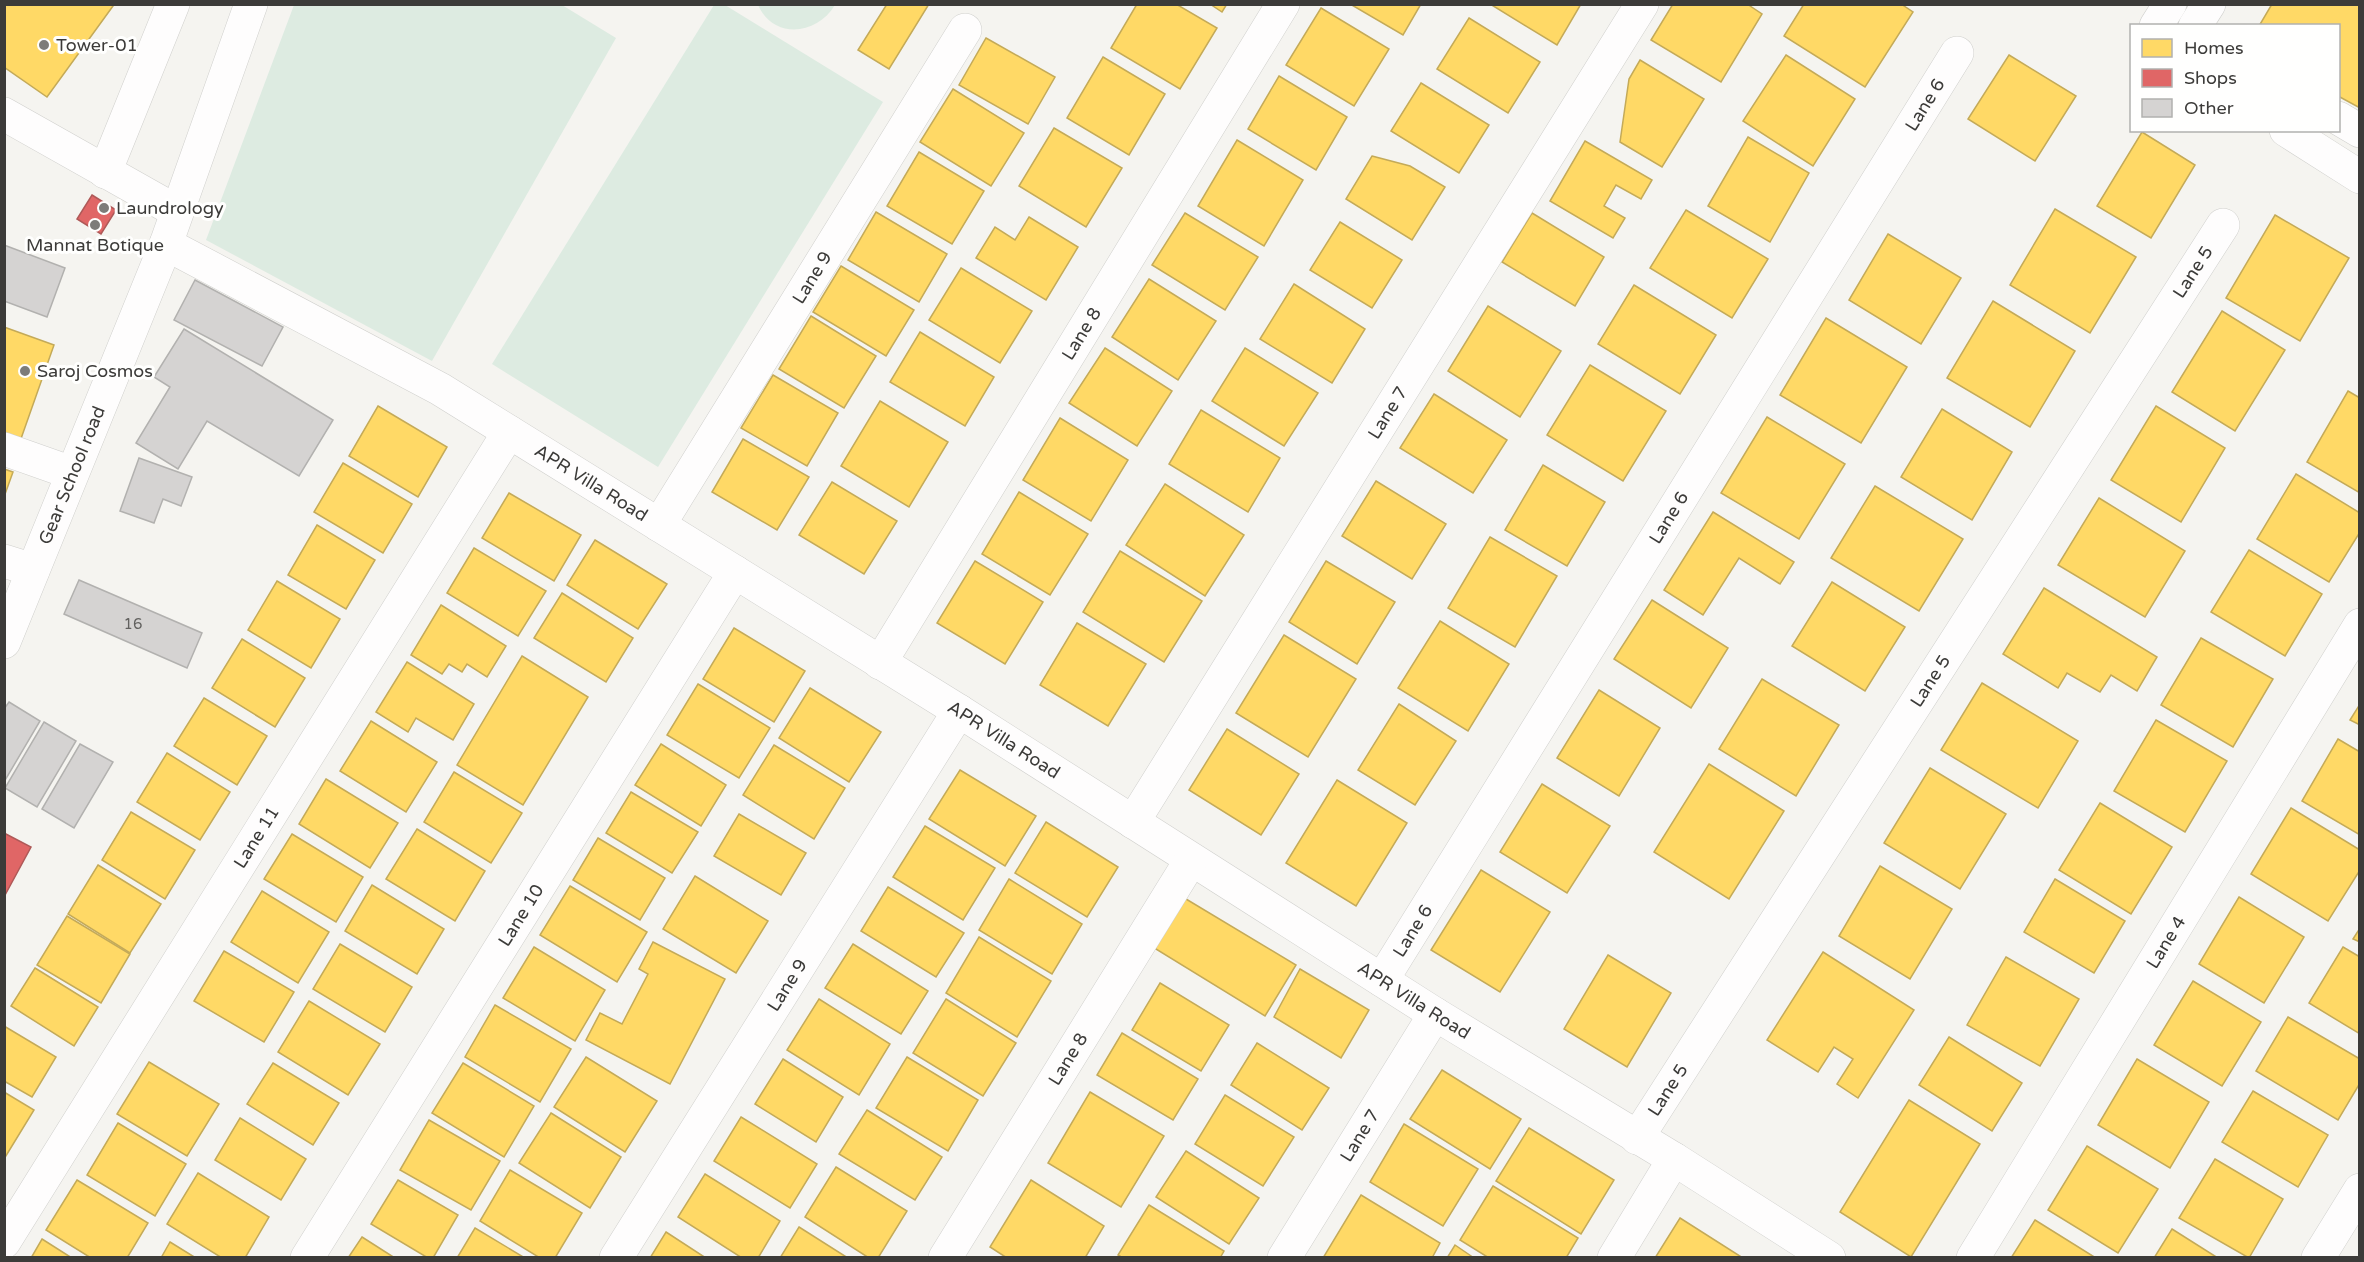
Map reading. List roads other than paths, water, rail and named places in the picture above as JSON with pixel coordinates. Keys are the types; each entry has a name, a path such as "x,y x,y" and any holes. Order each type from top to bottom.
{"street":[{"path":"105,172 173,4"},
{"name":"Gear School road","path":"8,624 19,566 72,473 166,244 251,4"},
{"name":"Lane 8","path":"880,663 1283,4"},
{"name":"Lane 7","path":"1133,822 1642,4"},
{"path":"2157,24 2170,4"},
{"path":"2197,24 2209,4"},
{"name":"Lane 9","path":"659,525 965,30"},
{"name":"Lane 6","path":"1382,980 1957,53"},
{"path":"4,114 176,211"},
{"path":"2340,119 2360,131"},
{"path":"2289,132 2360,177"},
{"name":"Lane 5","path":"1637,1138 2223,225"},
{"name":"APR Villa Road","path":"166,244 440,389 959,711 1435,1014 1674,1159 1829,1257"},
{"name":"Lane 11","path":"4,1242 509,432"},
{"path":"4,449 72,473"},
{"name":"Lane 10","path":"307,1257 735,572"},
{"name":"Lane 4","path":"1973,1257 2360,625"},
{"name":"Lane 9","path":"616,1257 959,711"},
{"name":"Lane 8","path":"945,1257 1191,860"},
{"name":"Lane 7","path":"1284,1257 1435,1014"},
{"path":"1614,1257 1674,1159"},
{"path":"2318,1257 2360,1190"}],"place":[{"name":"Tower-01","path":"44,45"},
{"name":"Laundrology","path":"104,208"},
{"name":"Mannat Botique","path":"95,225"},
{"name":"Saroj Cosmos","path":"25,371"}]}
